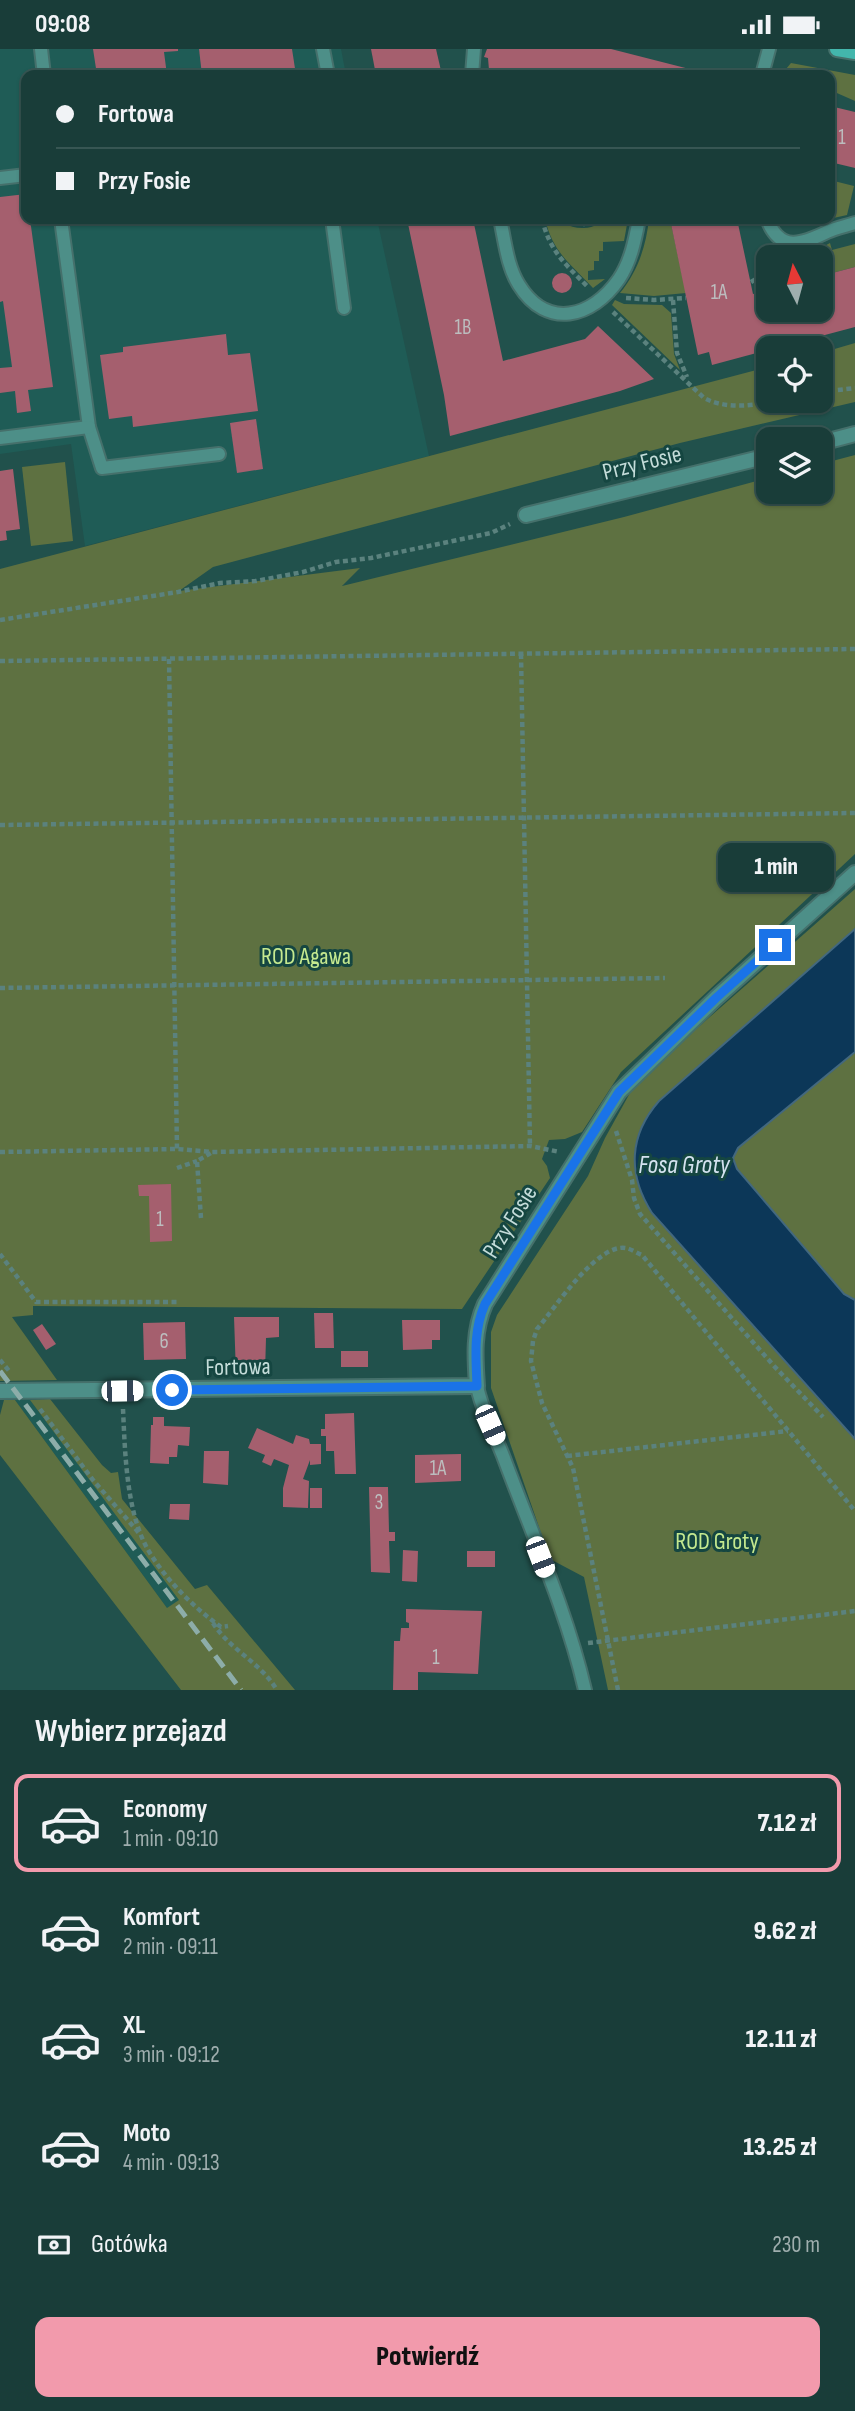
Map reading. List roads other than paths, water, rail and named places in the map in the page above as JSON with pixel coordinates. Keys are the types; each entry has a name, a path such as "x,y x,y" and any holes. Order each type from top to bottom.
{"street":[{"path":"837,49 855,53"},
{"path":"833,440 855,434"},
{"name":"Przy Fosie","path":"526,516 756,459"},
{"name":"Przy Fosie","path":"477,1386 475,1343 478,1321 485,1304 619,1092 716,998 855,873"},
{"name":"Fortowa","path":"0,1391 477,1386"}],"lane":[{"path":"41,49 43,70"},
{"path":"323,49 327,70"},
{"path":"472,70 474,49"},
{"path":"763,70 769,49"},
{"path":"0,178 21,175"},
{"path":"769,224 780,237 794,244 855,223"},
{"path":"62,224 89,427 102,468 219,454"},
{"path":"333,224 344,308"},
{"path":"501,224 509,261 518,283 528,298 544,311 554,314 573,313 609,292 631,256 638,224"},
{"path":"0,438 89,427"},
{"name":"Przy Fosie","path":"477,1386 482,1408 498,1442 566,1623 585,1690"}],"water":[{"name":"Fosa Groty","path":"855,929 855,1052 738,1148 733,1158 737,1169 844,1294 855,1300 855,1439 652,1213 638,1184 635,1155 642,1127 659,1101"}],"railway":[{"path":"0,1371 241,1690"}],"park label":[{"name":"ROD Agawa","path":"306,956"},
{"name":"ROD Groty","path":"717,1541"}]}
